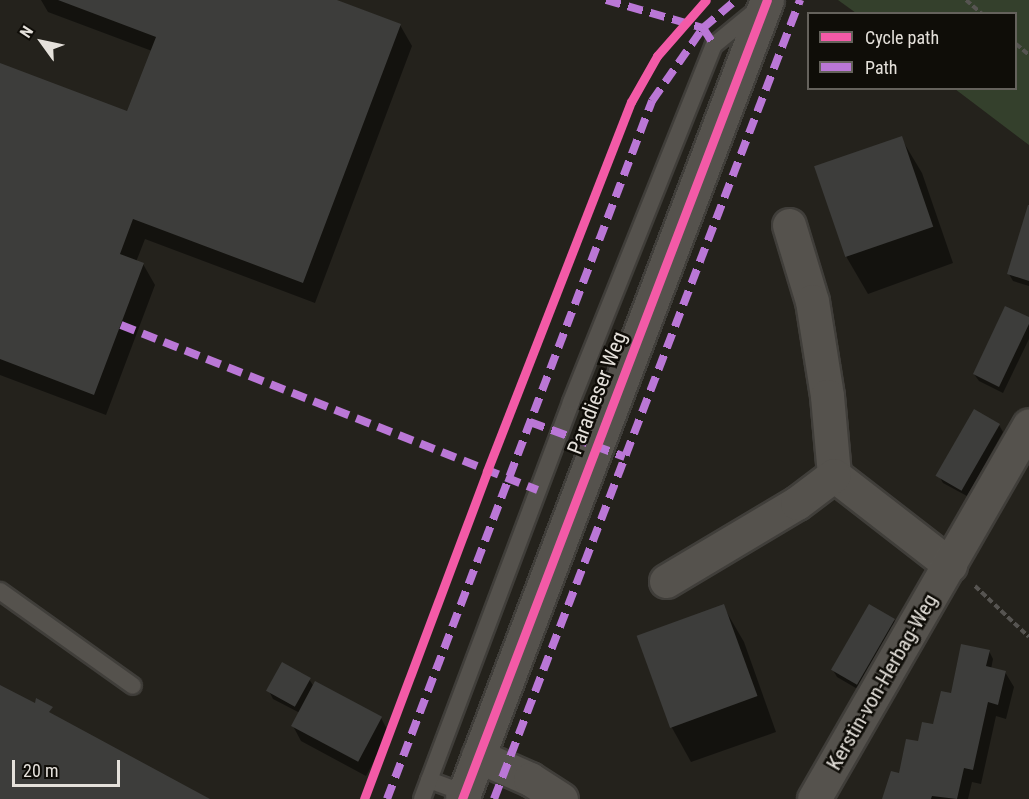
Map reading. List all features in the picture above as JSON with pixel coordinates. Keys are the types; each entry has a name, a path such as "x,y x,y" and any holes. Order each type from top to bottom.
{"street":[{"name":"Paradieser Weg","path":"463,796 766,2"},
{"path":"789,225 812,301 827,396 834,474 951,565"},
{"name":"Kerstin-von-Herbag-Weg","path":"814,799 951,565 1029,425"},
{"path":"666,581 797,503 834,474"},
{"path":"478,756 530,779 561,799"}],"lane":[{"path":"422,799 571,402 714,45 766,2"},
{"path":"0,591 133,686"},
{"path":"429,780 463,796"}],"path":[{"path":"966,0 979,12"},
{"path":"1017,45 1029,56"},
{"path":"951,565 1029,637"}],"green space":[{"path":"838,0 1029,0 1029,145 956,90 1017,90 1017,12 855,12"}],"building":[{"path":"58,0 337,0 401,24 303,283 133,219 120,254 144,263 94,395 0,359 0,63 127,111 156,37"},
{"path":"902,136 933,227 845,257 814,166"},
{"path":"1029,205 1029,281 1007,274"},
{"path":"1005,306 1029,317 1029,324 999,387 973,374"},
{"path":"974,409 1000,424 961,491 936,476"},
{"path":"724,604 758,696 670,728 637,636"},
{"path":"869,604 895,619 857,685 831,670"},
{"path":"961,644 990,650 986,666 1006,671 998,705 988,702 973,770 964,768 957,799 932,796 931,799 882,799 891,771 899,773 906,739 918,741 922,722 933,724 941,691 951,693"},
{"path":"282,662 311,678 295,707 266,691"},
{"path":"315,681 382,717 358,762 291,726"},
{"path":"0,685 35,703 36,698 53,707 49,712 210,799 0,799"}],"marked path":[{"path":"606,0 703,28 714,45"},
{"path":"387,799 652,101 703,28 736,0"},
{"path":"494,799 800,0"},
{"path":"121,325 537,490"},
{"path":"530,422 625,457"}],"cycle path":[{"path":"364,799 487,471 631,102 657,56 706,0"},
{"path":"462,799 767,0"}]}
